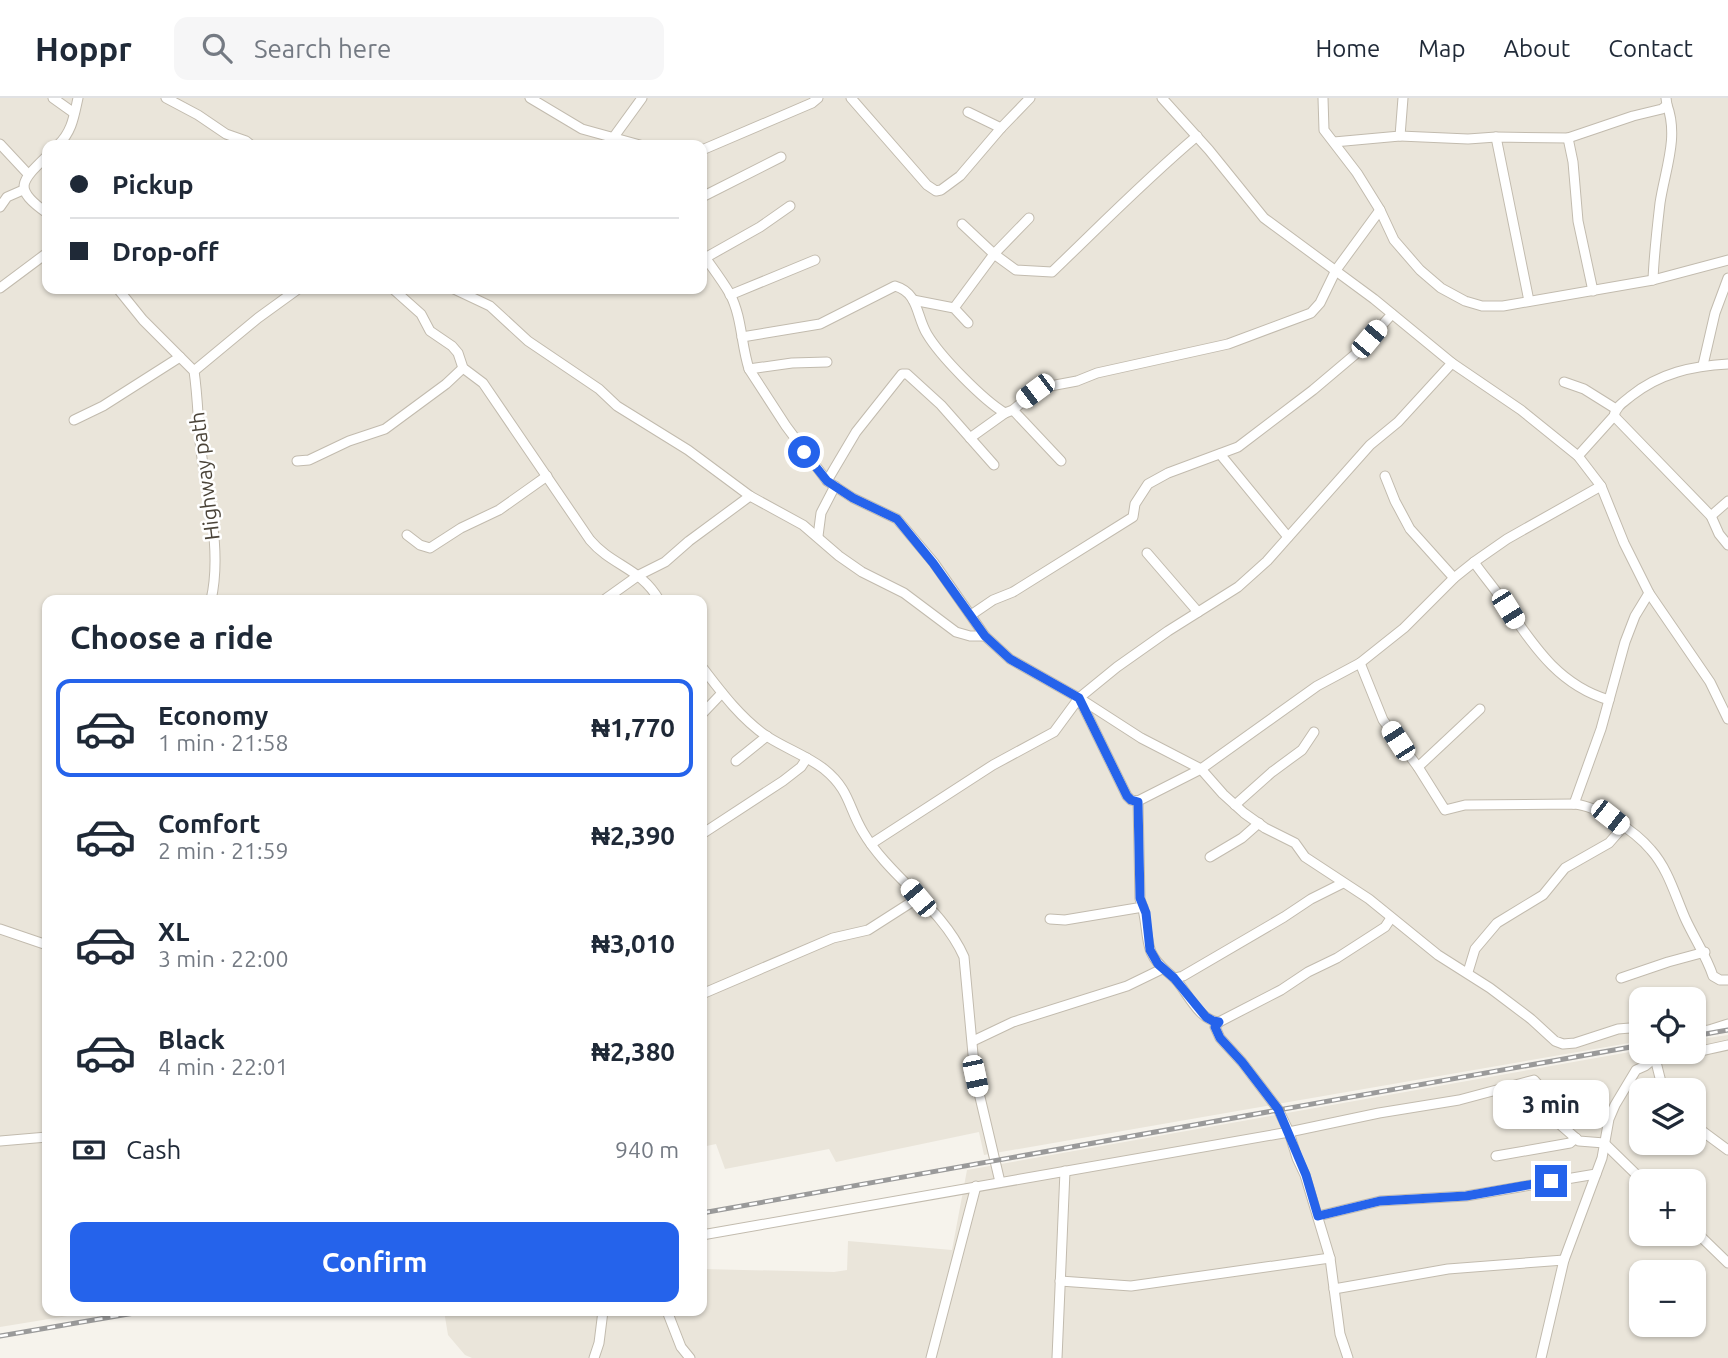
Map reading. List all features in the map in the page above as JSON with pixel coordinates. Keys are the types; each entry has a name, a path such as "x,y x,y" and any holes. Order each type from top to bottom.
{"street":[{"path":"53,98 74,113"},
{"path":"64,140 78,98"},
{"path":"166,98 226,134 243,140"},
{"path":"530,98 543,102 582,129 621,140"},
{"path":"613,138 642,98"},
{"path":"707,148 812,103 818,98"},
{"path":"851,98 927,185 936,191 960,176 1030,98"},
{"path":"1162,98 1264,218 1335,270 1452,363 1521,410 1577,456 1601,486 1624,543 1649,593 1710,682 1728,719"},
{"path":"1323,98 1325,131 1357,173 1380,210 1394,240 1420,270 1441,288 1465,301 1482,306 1503,306 1653,280 1728,260"},
{"path":"1400,136 1403,98"},
{"path":"1334,142 1400,136 1468,139 1568,138 1662,109 1666,101"},
{"path":"1653,280 1661,200 1672,134 1672,119 1666,101"},
{"path":"968,112 1001,128"},
{"path":"962,224 1016,270 1052,272 1153,174 1197,136"},
{"path":"1496,137 1529,301"},
{"path":"1568,138 1578,220 1593,291"},
{"path":"0,144 28,174"},
{"path":"707,194 781,157"},
{"path":"42,161 23,181 23,190 31,202 42,210"},
{"path":"0,207 3,195 23,190"},
{"path":"707,254 760,227 790,206"},
{"path":"970,438 1035,391 1045,387 1228,344 1311,313 1320,303 1335,270 1380,210"},
{"path":"954,308 994,254 1029,218"},
{"path":"0,288 42,257"},
{"path":"707,260 730,295 749,369 786,426 831,484 897,519 933,563 985,636 1010,659 1142,738 1201,769 1235,805 1259,823 1295,843 1306,857 1368,899 1438,955 1468,972 1531,1019 1555,1041 1575,1043 1629,1028"},
{"path":"730,295 815,260"},
{"path":"1703,365 1715,313 1728,278"},
{"path":"742,337 820,324 895,286 905,289 933,342 977,389 1009,412 1061,461"},
{"path":"122,294 143,320 194,371 291,294"},
{"path":"399,294 421,314 430,331 452,346 458,353 463,369 482,383 601,553 639,575 656,595"},
{"path":"465,294 490,306 528,341 599,388 617,406 688,450 750,496 803,525 847,561 904,593 956,632 985,636"},
{"path":"913,300 954,308 968,323"},
{"path":"971,615 1133,517 1135,504 1155,479 1238,447 1314,390 1358,352 1392,314"},
{"path":"74,419 103,405 180,357"},
{"path":"749,369 792,363 827,362"},
{"path":"871,844 993,765 1054,732 1079,698 1116,667 1238,587 1288,537 1370,445 1398,422 1452,363"},
{"path":"1577,456 1615,412 1644,385 1659,377 1703,365 1728,364"},
{"path":"297,461 318,457 349,441 385,429 463,369"},
{"name":"Highway path","path":"194,371 197,417 210,499 216,577 212,595"},
{"path":"818,536 821,513 831,484 856,432 889,387 902,374 907,374 941,405 994,465"},
{"path":"1564,382 1584,389 1615,412 1711,516 1719,534 1728,545"},
{"path":"1220,454 1288,537"},
{"path":"407,535 420,545 430,548 461,528 499,510 547,476"},
{"path":"1385,476 1410,529 1454,578"},
{"path":"1079,698 1127,796 1138,802 1201,769 1317,686 1360,663 1404,628 1474,562 1507,539 1601,486"},
{"path":"611,595 639,575 665,562 696,535 750,496"},
{"path":"1711,516 1728,501"},
{"path":"1147,552 1198,612"},
{"path":"1474,562 1530,643 1545,659 1575,685 1593,696 1609,700"},
{"path":"1573,804 1609,700 1625,642 1649,593"},
{"path":"1360,663 1383,720 1446,810 1465,805 1573,804 1588,805 1610,817 1651,850 1705,952 1713,976 1728,980"},
{"path":"707,674 722,694 767,736 824,769 844,788 856,819 871,844 957,941 964,957 975,1076 1000,1182"},
{"path":"707,709 722,694"},
{"path":"1418,767 1480,709"},
{"path":"1235,805 1302,750 1314,732"},
{"path":"736,761 767,736"},
{"path":"707,831 783,781 801,767 807,758"},
{"path":"1138,802 1140,898 1150,950 1162,969 1174,978 1206,1017 1219,1022"},
{"path":"1210,857 1242,838 1259,823"},
{"path":"1468,972 1475,949 1496,923 1543,895 1565,868 1609,843 1623,827"},
{"path":"1174,978 1182,976 1311,899 1343,883"},
{"path":"707,992 833,938 867,930 918,898"},
{"path":"1050,919 1065,920 1143,907"},
{"path":"1348,1358 1340,1334 1330,1258 1289,1132 1278,1109 1216,1033 1215,1027 1219,1022 1337,958 1385,927 1391,918"},
{"path":"0,929 42,943"},
{"path":"1621,978 1705,952"},
{"path":"973,1041 1013,1022 1127,986 1162,969"},
{"path":"1706,1030 1728,1024"},
{"path":"1706,1050 1728,1045"},
{"path":"1541,1358 1564,1260 1596,1174 1609,1118 1636,1070 1647,1064"},
{"path":"707,1234 1289,1132 1459,1100 1534,1080 1543,1090 1555,1119 1576,1139 1604,1143 1631,1169"},
{"path":"1706,1134 1728,1150"},
{"path":"0,1141 42,1137"},
{"path":"1496,1156 1570,1143 1576,1139"},
{"path":"1057,1358 1065,1171"},
{"path":"1318,1216 1380,1201 1466,1196 1596,1174"},
{"path":"931,1358 976,1186"},
{"path":"1706,1242 1728,1263"},
{"path":"1060,1281 1130,1286 1330,1258"},
{"path":"1334,1289 1448,1269 1564,1260"},
{"path":"594,1358 602,1316"},
{"path":"669,1316 681,1347 690,1358"}],"shaded area":[{"path":"0,98 1728,98 1728,1026 1706,1030 1706,987 1629,987 1629,1043 984,1155 979,1132 836,1162 829,1149 725,1169 716,1144 707,1146 707,595 42,595 42,1316 67,1316 0,1327"},
{"path":"1728,1035 1728,1358 472,1358 465,1355 448,1335 445,1316 707,1316 707,1269 847,1270 848,1241 952,1250 967,1170 1629,1052 1629,1064 1706,1064 1706,1038"}],"railway":[{"path":"1706,1034 1728,1030"},
{"path":"707,1212 1629,1047"},
{"path":"0,1336 117,1316"}],"route":[{"path":"804,452 827,481 853,498 897,519 933,563 985,636 1010,659 1079,698 1094,734 1127,796 1138,802 1140,898 1146,913 1150,950 1158,964 1174,978 1206,1017 1219,1022 1215,1027 1216,1033 1278,1109 1306,1175 1318,1216 1380,1201 1466,1196 1551,1181"}]}
